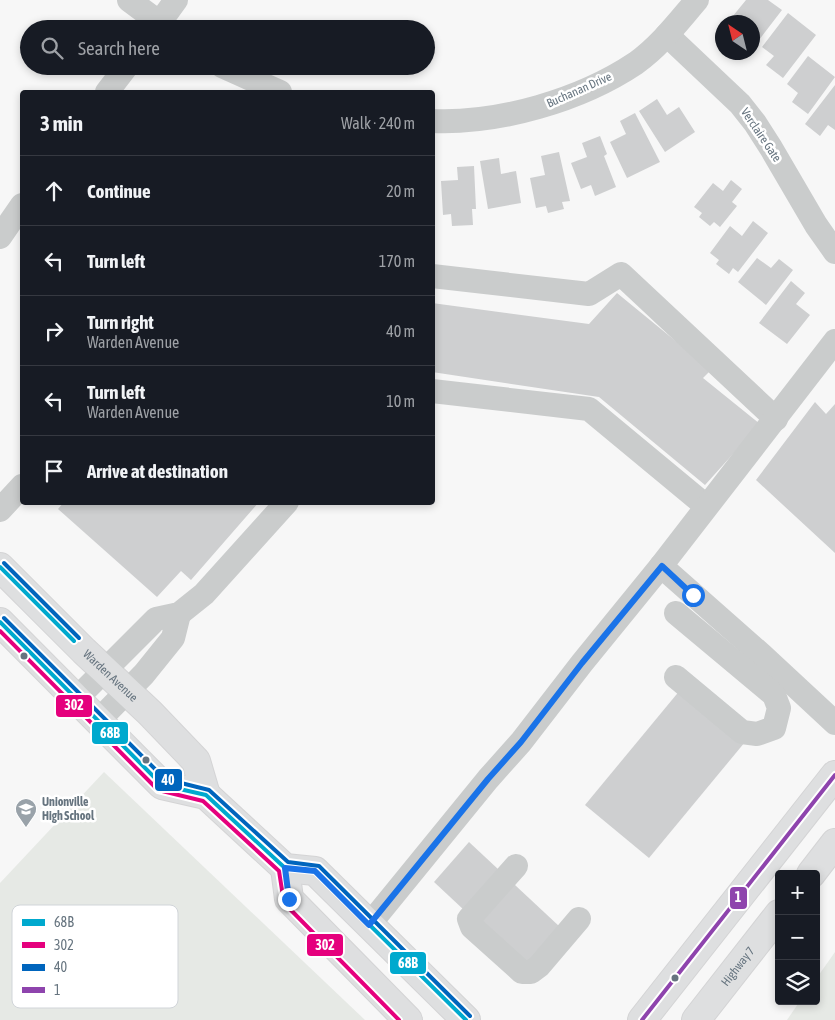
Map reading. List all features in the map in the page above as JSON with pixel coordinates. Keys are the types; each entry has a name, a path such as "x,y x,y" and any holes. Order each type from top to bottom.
{"main road":[{"name":"Warden Avenue","path":"0,567 196,761 206,795"},
{"path":"0,622 162,785 206,795 285,868 315,871 466,1020"},
{"path":"642,1020 835,775"},
{"path":"814,870 835,843"},
{"path":"285,868 289,899 408,1020"},
{"name":"Highway 7","path":"696,1020 778,915"}],"street":[{"path":"129,0 152,20"},
{"path":"164,20 176,0"},
{"name":"Buchanan Drive","path":"435,121 484,118 525,111 558,102 603,81 636,62 667,35 697,0"},
{"name":"Verclaire Gate","path":"667,35 734,98 755,123 835,252"},
{"path":"109,90 120,75"},
{"path":"242,75 276,90"},
{"path":"0,237 20,207"},
{"path":"435,276 589,294 621,274 776,419"},
{"path":"369,925 488,779 521,742 582,663 662,566 706,506 730,478 835,341"},
{"path":"435,391 589,409 706,506"},
{"path":"0,510 20,488"},
{"path":"76,699 156,619 179,614 204,594 284,505"},
{"path":"662,566 835,723"},
{"path":"676,613 774,696 779,708 774,728 757,734 742,732 676,677"},
{"path":"99,720 144,674 174,638 179,614"},
{"path":"516,866 469,919 472,927 522,972 531,972 539,966 579,919"}],"shaded area":[{"path":"104,772 365,1020 0,1020 0,883"},
{"path":"835,952 835,1020 787,1020 797,1005 820,1005 820,973"}],"building":[{"path":"746,0 768,0 782,10 760,39 760,15 734,15"},
{"path":"788,13 816,35 783,78 766,65 774,56 762,47"},
{"path":"808,56 835,77 808,114 792,102 798,93 787,84"},
{"path":"835,85 835,130 828,125 820,136 805,124"},
{"path":"657,99 667,115 679,107 695,132 665,152 639,111"},
{"path":"635,113 660,162 627,178 610,142 626,134 620,121"},
{"path":"600,136 607,154 604,156 616,187 595,196 591,185 581,189 571,163 587,157 582,143"},
{"path":"559,152 570,201 562,202 564,209 548,213 546,206 536,208 530,178 545,175 541,156"},
{"path":"499,158 501,174 516,171 521,203 488,209 480,161"},
{"path":"474,166 476,209 472,209 473,225 452,226 451,214 443,215 441,181 458,180 457,167"},
{"path":"731,180 742,189 732,202 737,206 720,227 714,222 710,226 699,217 702,213 694,207 713,183 723,191"},
{"path":"753,221 768,233 738,272 733,268 729,274 716,264 719,260 710,253 730,226 742,236"},
{"path":"757,258 771,268 779,259 793,270 766,305 738,282"},
{"path":"791,281 805,293 796,304 810,315 787,344 759,323"},
{"path":"617,293 711,370 703,378 760,424 705,485 599,397 435,372 435,303 589,324"},
{"path":"815,402 826,414 835,404 835,553 756,480"},
{"path":"61,505 256,505 191,580 181,571 157,597 58,509"},
{"path":"681,689 745,742 649,858 585,805"},
{"path":"469,842 560,927 526,968 434,882"}],"transit line":[{"name":"40","path":"4,563 79,638"},
{"name":"68B","path":"0,567 74,641"},
{"name":"40","path":"4,618 165,779 209,790 288,862 319,866 470,1016"},
{"name":"68B","path":"0,622 162,785 206,795 285,868 315,871 466,1020"},
{"name":"302","path":"0,631 158,790 203,801 279,871 284,903 399,1020"},
{"name":"1","path":"642,1020 835,775"}],"place":[{"name":"Unionville High School","path":"26,828"}],"route":[{"path":"289,899 285,868 315,871 369,925 488,779 521,742 582,663 662,566 693,595"}]}
